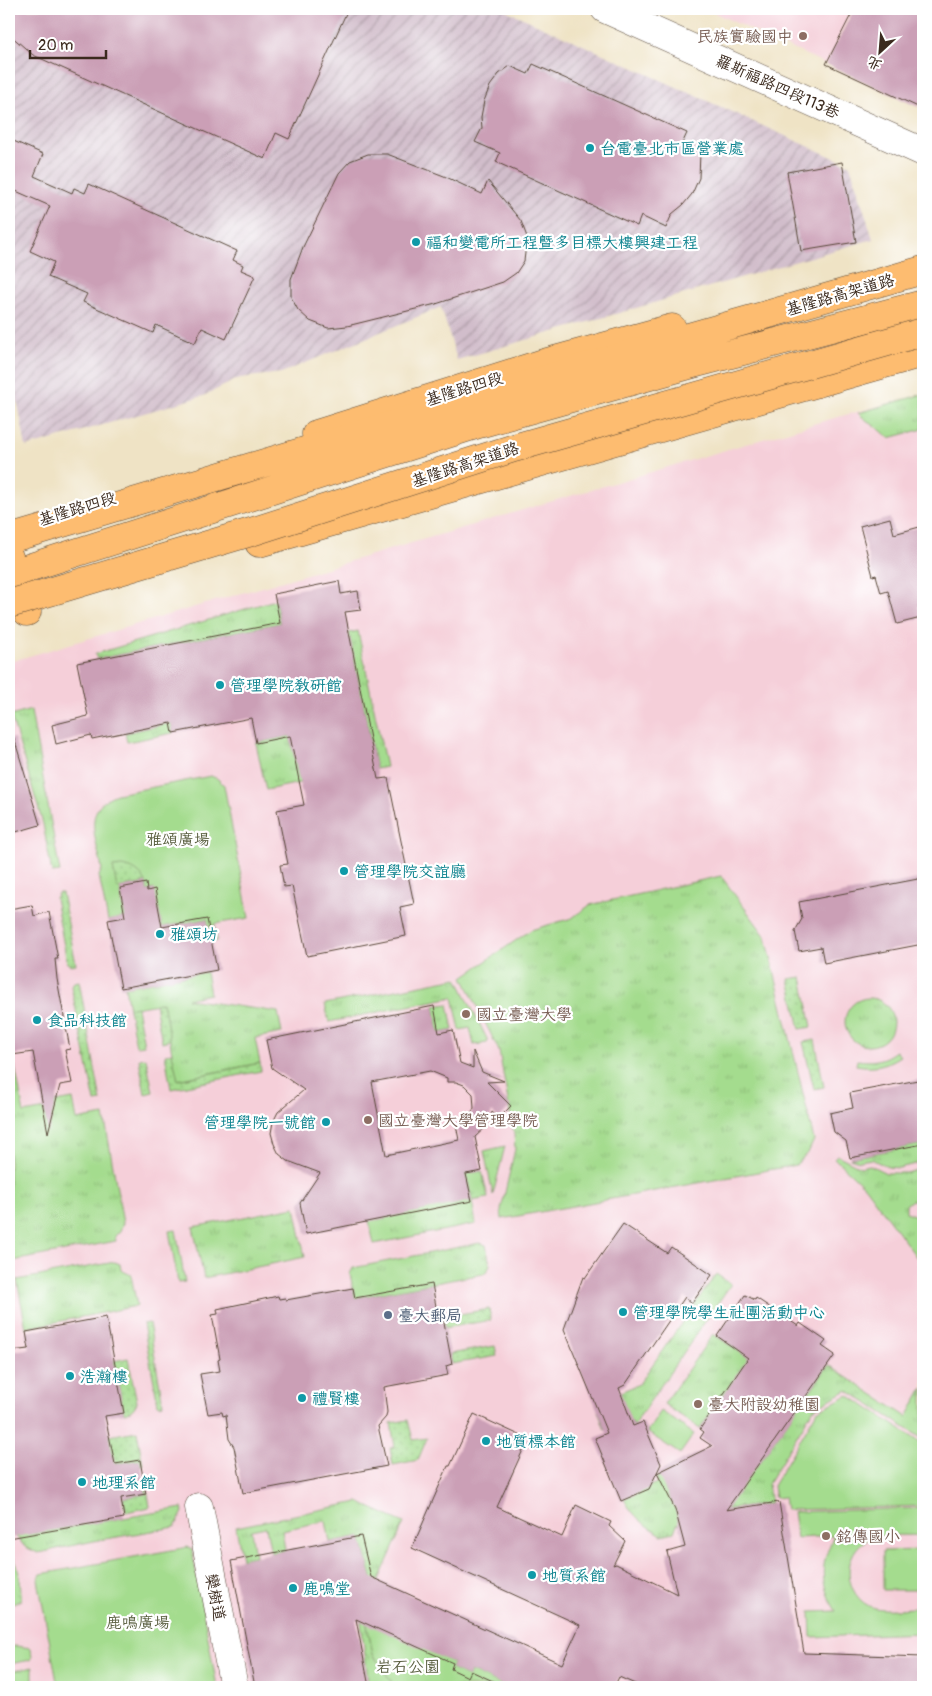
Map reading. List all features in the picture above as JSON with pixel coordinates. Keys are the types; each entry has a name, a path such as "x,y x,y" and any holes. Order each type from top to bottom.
{"main road":[{"name":"基隆路四段","path":"9,529 540,364 923,258"},
{"name":"基隆路高架道路","path":"9,539 650,348 923,270"},
{"path":"923,304 693,364 480,424 10,568 15,611 105,587 923,353"},
{"name":"基隆路高架道路","path":"15,611 241,535 514,448 923,332"}],"street":[{"name":"羅斯福路四段113巷","path":"605,9 919,148"},
{"name":"欒樹道","path":"199,1507 234,1687"}],"shaded area":[{"path":"9,9 503,9 850,165 873,239 457,360 441,307 281,373 240,378 203,396 26,447 9,355"},
{"name":"民族實驗國中","path":"706,9 853,9 826,64"},
{"name":"國立臺灣大學","path":"923,394 923,1687 9,1687 9,662 827,420"}],"green space":[{"path":"923,394 923,429 889,438 858,413"},
{"path":"275,600 280,623 97,659 95,654"},
{"path":"358,631 386,767 376,769 349,633"},
{"path":"31,710 60,872 52,873 43,824 11,716"},
{"path":"171,723 173,733 127,742 125,733"},
{"path":"290,736 300,783 266,790 256,743"},
{"name":"雅頌廣場","path":"211,776 218,779 224,785 249,918 214,924 217,941 211,942 207,919 162,927 154,889 147,891 146,883 120,888 125,917 108,921 99,876 102,869 94,826 98,807 117,794"},
{"path":"121,866 136,871 146,883 117,888 113,867"},
{"path":"721,876 766,937 814,1140 809,1151 796,1165 502,1219 501,1210 515,1149 514,1134 499,1051 463,977 531,930 572,918 590,905"},
{"path":"58,893 62,893 76,964 71,965 67,962 55,898"},
{"path":"206,972 210,994 187,999 278,1012 282,1033 255,1038 260,1063 177,1080 163,1003 129,1009 125,987"},
{"path":"802,977 812,1027 800,1029 789,979"},
{"path":"457,978 488,1041 487,1043 474,1045 470,1028 460,1030 453,997 329,1022 325,1004"},
{"path":"79,981 101,1101 95,1102 71,986 74,982"},
{"path":"869,998 878,1000 886,1005 891,1013 893,1022 891,1031 886,1039 878,1044 869,1046 860,1044 852,1039 847,1031 845,1022 847,1013 852,1005 860,1000"},
{"path":"163,1002 170,1040 162,1042 155,1004"},
{"path":"448,1004 453,1030 439,1033 434,1006"},
{"path":"137,1007 144,1045 136,1046 129,1009"},
{"path":"9,1036 24,1113 52,1108 51,1103 73,1099 77,1120 104,1115 123,1223 120,1231 115,1236 116,1241 13,1261 9,1238"},
{"path":"815,1040 824,1087 814,1089 803,1042"},
{"path":"896,1051 900,1056 884,1064 873,1066 856,1065 857,1060 877,1060"},
{"path":"172,1053 178,1080 260,1063 261,1071 171,1089 165,1054"},
{"path":"146,1058 153,1092 145,1094 139,1059"},
{"path":"923,1144 923,1162 899,1168 888,1167 871,1159 859,1161 850,1158"},
{"path":"505,1146 493,1195 484,1151"},
{"path":"837,1155 860,1167 870,1165 886,1173 907,1173 923,1168 923,1195 916,1201 912,1200 906,1205 906,1212 916,1216 922,1213 923,1208 923,1266 865,1187 834,1158"},
{"path":"482,1171 488,1198 472,1201 476,1224 374,1244 369,1221 472,1200 466,1174"},
{"path":"295,1207 305,1257 204,1278 193,1227"},
{"path":"176,1230 185,1282 178,1283 169,1231"},
{"path":"480,1243 486,1245 490,1265 487,1272 483,1274 355,1298 350,1274 353,1268"},
{"path":"115,1262 120,1264 121,1270 131,1275 137,1306 26,1328 17,1280"},
{"path":"716,1274 731,1284 633,1426 631,1420 605,1430 598,1411 600,1410 597,1402 639,1384"},
{"path":"489,1309 491,1320 445,1328 443,1317"},
{"path":"149,1323 163,1404 160,1405 158,1404 143,1324"},
{"path":"713,1334 749,1358 700,1429 664,1404"},
{"path":"495,1346 497,1356 452,1364 450,1354"},
{"path":"128,1358 137,1402 132,1410 124,1413 114,1361"},
{"path":"829,1365 907,1417 923,1388 923,1439 847,1390 813,1409 768,1484 771,1503 740,1508 741,1506 677,1524 674,1532 662,1535 645,1524 632,1511 624,1499 632,1493 657,1483 656,1478 675,1473 665,1488 673,1505 692,1507 741,1457 756,1467 791,1417 799,1383 810,1391"},
{"path":"848,1395 920,1442 923,1442 923,1506 786,1510 784,1497 775,1498 773,1486 817,1411"},
{"path":"661,1411 694,1434 680,1454 647,1432"},
{"path":"408,1420 413,1440 427,1438 418,1460 393,1465 390,1448 395,1447 391,1423"},
{"path":"137,1431 143,1465 141,1466 139,1460 115,1464 86,1440"},
{"path":"145,1487 147,1487 150,1507 126,1512 123,1498 146,1494"},
{"path":"358,1502 404,1523 375,1589 361,1536 330,1542 326,1521 282,1530 285,1550 271,1553 266,1527 251,1530 255,1556 242,1559 236,1527"},
{"path":"9,1505 29,1534 182,1508 183,1512 175,1527 38,1553 25,1547 9,1528"},
{"path":"923,1508 923,1535 882,1536 865,1541 857,1548 849,1568 853,1590 869,1606 888,1609 923,1607 923,1633 811,1637 810,1612 836,1611 830,1601 823,1574 826,1556 834,1536 797,1538 793,1512"},
{"name":"鹿鳴廣場","path":"188,1547 192,1550 217,1687 58,1687 38,1580 41,1574"},
{"path":"9,1550 18,1568 21,1593 21,1600 11,1605 9,1592"},
{"path":"923,1550 923,1590 883,1590 883,1551"},
{"path":"360,1615 365,1615 373,1654 395,1687 369,1687"},
{"name":"岩石公園","path":"365,1615 453,1663 451,1669 468,1677 471,1671 506,1687 395,1687 373,1654"},
{"path":"9,1647 31,1648 31,1660 9,1664"},
{"path":"33,1667 33,1687 9,1687 9,1672"}],"building":[{"path":"9,9 348,9 289,139 276,133 265,159 33,55 9,34"},
{"path":"854,9 923,9 923,96 918,107 826,64"},
{"name":"台電臺北市區營業處","path":"533,64 687,133 682,144 700,152 699,178 692,194 672,214 666,228 641,216 637,226 496,162 500,153 475,142 482,128 481,117 484,101 490,86 499,74 510,66 528,74"},
{"path":"9,139 43,154 34,176 72,193 74,188 85,193 89,184 237,251 233,260 243,265 241,270 255,276 226,339 202,328 195,343 156,325 153,333 83,302 87,294 48,277 54,262 30,251 50,206 9,188"},
{"name":"福和變電所工程暨多目標大樓興建工程","path":"368,154 387,154 444,176 482,194 488,181 521,221 527,237 524,261 516,273 503,282 436,304 347,326 328,328 310,321 298,310 291,297 291,279 303,247 339,173 350,161"},
{"path":"842,162 856,242 801,251 787,172"},
{"path":"890,518 894,534 923,526 923,605 918,606 921,618 897,624 888,591 881,593 876,575 873,576 860,526"},
{"name":"管理學院教研館","path":"339,581 341,594 358,591 361,610 345,612 378,779 388,778 414,904 400,907 406,936 307,956 292,886 284,887 280,865 288,864 277,810 304,805 290,736 256,743 251,718 173,733 171,723 92,739 91,735 56,744 52,725 88,716 77,663 280,623 274,594"},
{"path":"14,738 40,825 9,834 9,739"},
{"path":"923,878 923,944 824,963 821,947 799,951 795,931 802,919 799,902"},
{"name":"雅頌坊","path":"146,883 147,891 155,889 162,927 207,919 217,970 121,988 108,920 125,917 120,888"},
{"name":"食品科技館","path":"32,905 34,916 49,912 58,959 55,959 57,979 70,1049 65,1050 72,1083 60,1085 48,1133 33,1052 12,1055 9,1036 9,909"},
{"name":"管理學院一號館","path":"434,1006 439,1033 453,1030 460,1063 473,1068 473,1051 482,1072 504,1081 487,1082 511,1106 499,1118 492,1112 487,1126 475,1137 482,1171 466,1174 472,1201 306,1234 300,1203 320,1173 288,1161 279,1154 271,1133 273,1122 278,1112 304,1090 272,1068 266,1040","holes":["430,1071 447,1078 447,1082 456,1082 464,1085 473,1094 474,1108 470,1116 464,1122 456,1125 459,1140 386,1155 372,1082"]},
{"path":"923,1079 923,1144 850,1158 846,1141 834,1132 830,1113 853,1108 850,1093"},
{"name":"管理學院學生社團活動中心","path":"623,1224 667,1253 671,1247 712,1275 692,1303 685,1297 625,1385 619,1388 633,1426 643,1422 661,1464 649,1489 621,1501 595,1438 607,1433 564,1329 583,1277 585,1278"},
{"name":"禮賢樓","path":"432,1284 438,1318 443,1317 452,1364 446,1366 448,1375 384,1387 387,1412 386,1417 378,1426 387,1466 243,1493 234,1447 229,1439 226,1415 223,1416 222,1412 208,1414 200,1374 220,1371 218,1360 220,1359 212,1315 218,1314 217,1309 278,1296 279,1299 285,1298 286,1300 353,1288 355,1298"},
{"path":"745,1295 755,1300 756,1298 798,1326 800,1323 826,1341 822,1346 835,1355 726,1510 779,1502 804,1653 923,1657 923,1687 642,1687 619,1677 614,1687 506,1687 471,1671 468,1677 451,1669 453,1663 356,1619 369,1687 255,1687 231,1561 361,1536 371,1577 562,1664 580,1625 412,1548 448,1466 450,1466 474,1414 528,1439 497,1507 562,1537 576,1505 611,1522 609,1526 625,1541 613,1565 616,1564 677,1594 667,1552 685,1547 675,1509 657,1473 712,1446 700,1438 704,1432 700,1429 748,1358 717,1336"},
{"path":"106,1317 124,1413 105,1416 115,1464 140,1460 146,1494 121,1498 124,1518 9,1538 9,1351 29,1349 26,1332"}],"place":[{"name":"民族實驗國中","path":"803,36"},
{"name":"台電臺北市區營業處","path":"590,148"},
{"name":"福和變電所工程暨多目標大樓興建工程","path":"416,242"},
{"name":"管理學院教研館","path":"220,685"},
{"name":"管理學院交誼廳","path":"344,871"},
{"name":"雅頌坊","path":"160,934"},
{"name":"國立臺灣大學","path":"466,1014"},
{"name":"食品科技館","path":"37,1020"},
{"name":"國立臺灣大學管理學院","path":"368,1120"},
{"name":"管理學院一號館","path":"326,1122"},
{"name":"管理學院學生社團活動中心","path":"623,1312"},
{"name":"臺大郵局","path":"388,1315"},
{"name":"浩瀚樓","path":"70,1376"},
{"name":"禮賢樓","path":"302,1398"},
{"name":"臺大附設幼稚園","path":"698,1404"},
{"name":"地質標本館","path":"486,1441"},
{"name":"地理系館","path":"82,1482"},
{"name":"銘傳國小","path":"826,1536"},
{"name":"地質系館","path":"532,1575"},
{"name":"鹿鳴堂","path":"293,1588"}]}
